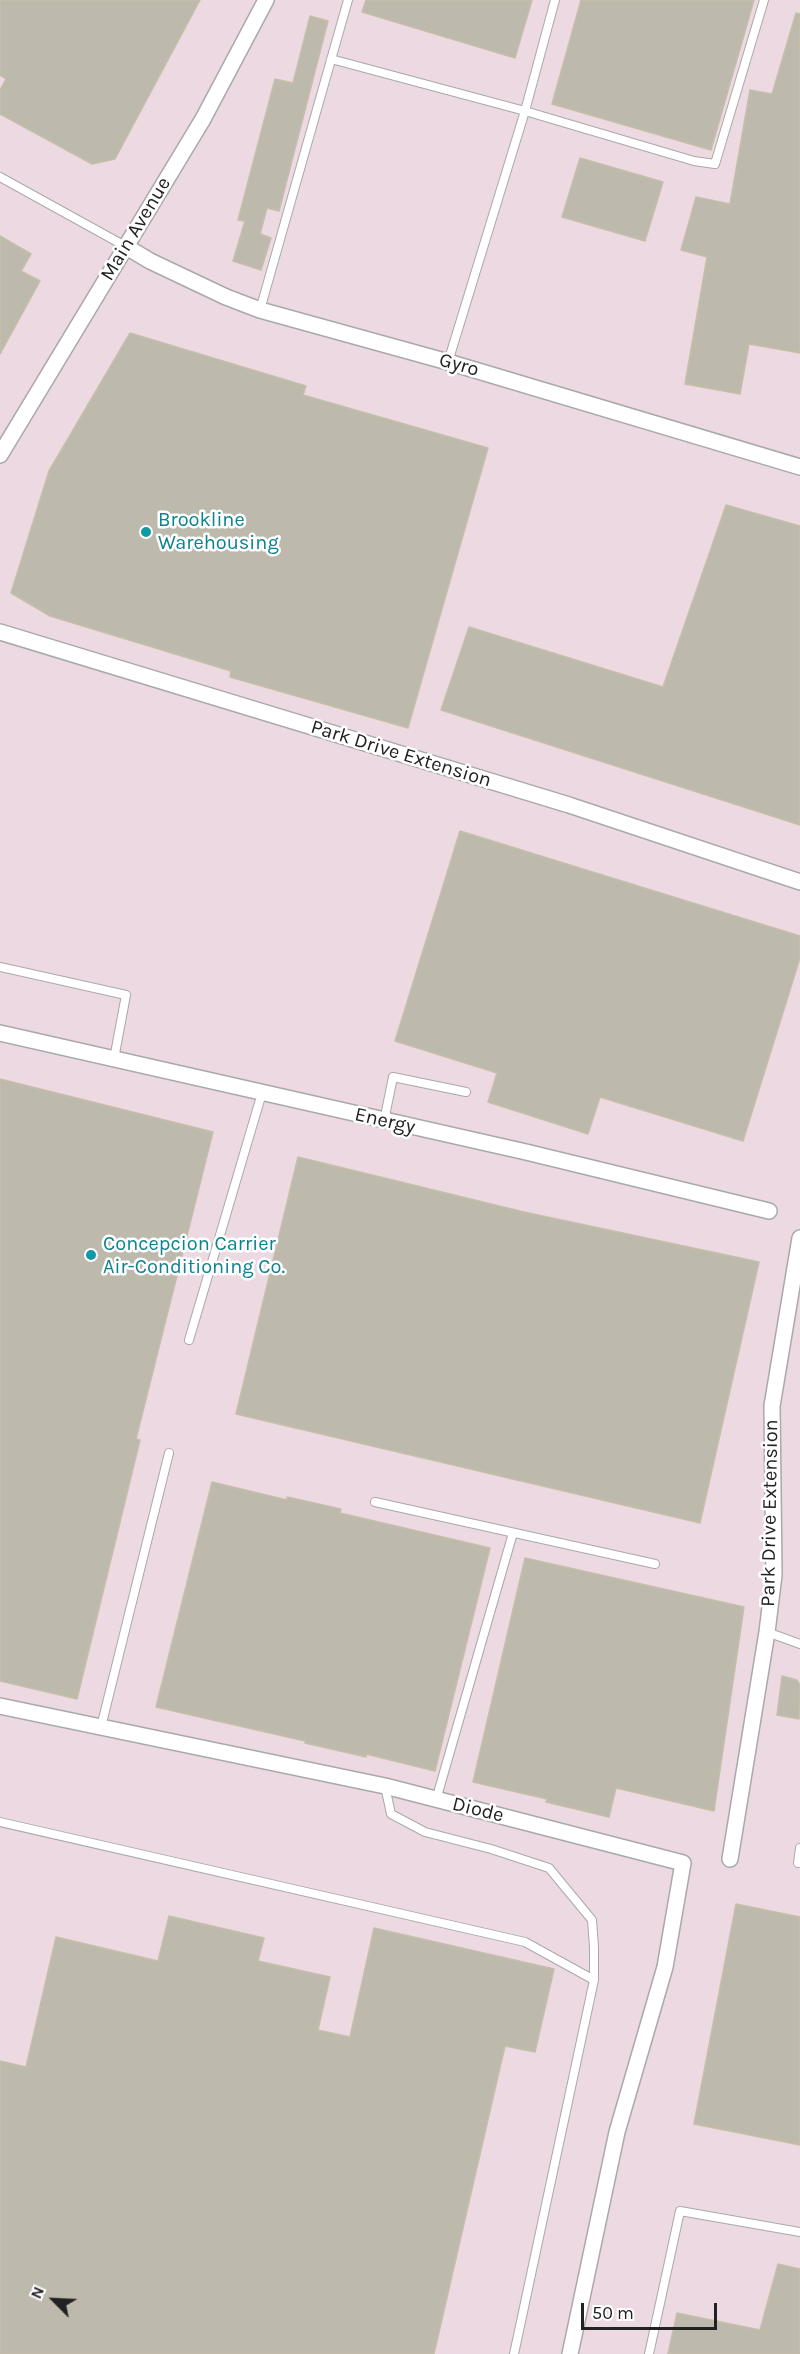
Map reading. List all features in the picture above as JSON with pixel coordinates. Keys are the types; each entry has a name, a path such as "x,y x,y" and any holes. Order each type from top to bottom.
{"street":[{"name":"Main Avenue","path":"0,455 203,119 266,0"},
{"name":"Gyro","path":"125,246 161,266 260,310 448,362 800,467"},
{"name":"Park Drive Extension","path":"0,632 569,805 800,882"},
{"name":"Energy","path":"0,1033 537,1155 769,1211"},
{"name":"Park Drive Extension","path":"730,1859 767,1632 774,1575 772,1406 797,1268 800,1238"},
{"name":"Diode","path":"0,1706 385,1786 683,1863 665,1967 617,2132 570,2354"}],"lane":[{"path":"260,310 348,0"},
{"path":"448,362 525,111 555,0"},
{"path":"331,59 525,111 694,161 715,164 764,0"},
{"path":"0,177 125,246"},
{"path":"0,967 126,995 114,1059"},
{"path":"384,1121 393,1077 466,1092"},
{"path":"189,1340 262,1093"},
{"path":"101,1727 169,1452"},
{"path":"375,1502 655,1564"},
{"path":"436,1800 513,1533"},
{"path":"767,1632 800,1644"},
{"path":"385,1786 391,1814 425,1832 491,1849 549,1868 592,1920 594,1980 514,2354"},
{"path":"0,1822 525,1942 594,1980"},
{"path":"798,1863 800,1848"},
{"path":"649,2354 681,2211 800,2232"}],"shaded area":[{"path":"0,0 800,0 800,2354 0,2354"}],"building":[{"path":"0,0 200,0 115,159 92,164 0,114 0,90 6,79 0,75"},
{"path":"366,0 532,0 515,58 362,12"},
{"path":"581,0 754,0 711,150 552,104"},
{"path":"796,13 800,14 800,353 749,344 740,394 685,384 707,257 681,250 696,197 730,204 750,90 772,94"},
{"path":"310,16 328,21 279,211 267,208 260,234 271,238 261,270 233,261 245,221 238,220 275,79 293,83"},
{"path":"580,158 663,182 645,241 562,217"},
{"path":"0,236 31,254 21,271 40,281 0,354"},
{"path":"130,333 306,386 303,395 488,448 408,728 230,677 231,671 50,616 11,593 49,471"},
{"path":"726,505 800,526 800,825 441,710 469,627 663,687"},
{"path":"460,831 800,936 800,958 743,1141 600,1097 588,1134 488,1102 497,1073 395,1041"},
{"name":"Concepcion Carrier Air-Conditioning Co.","path":"0,1079 213,1132 136,1439 140,1440 77,1699 0,1681"},
{"path":"298,1157 524,1212 759,1262 700,1523 236,1414"},
{"path":"212,1482 287,1500 287,1497 341,1509 340,1513 490,1548 435,1771 156,1707"},
{"path":"525,1558 744,1607 714,1811 616,1788 609,1817 546,1802 547,1799 473,1782"},
{"path":"782,1676 797,1680 800,1685 799,1719 777,1715"},
{"path":"736,1904 800,1917 800,2145 694,2124"},
{"path":"169,1916 264,1938 258,1961 330,1977 318,2030 350,2037 374,1928 554,1969 535,2052 505,2046 434,2354 0,2354 0,2061 26,2067 56,1937 158,1961"},
{"path":"778,2264 800,2269 800,2354 668,2354 677,2313 760,2330"}],"place":[{"name":"Brookline Warehousing","path":"146,532"},
{"name":"Concepcion Carrier Air-Conditioning Co.","path":"91,1255"}]}
